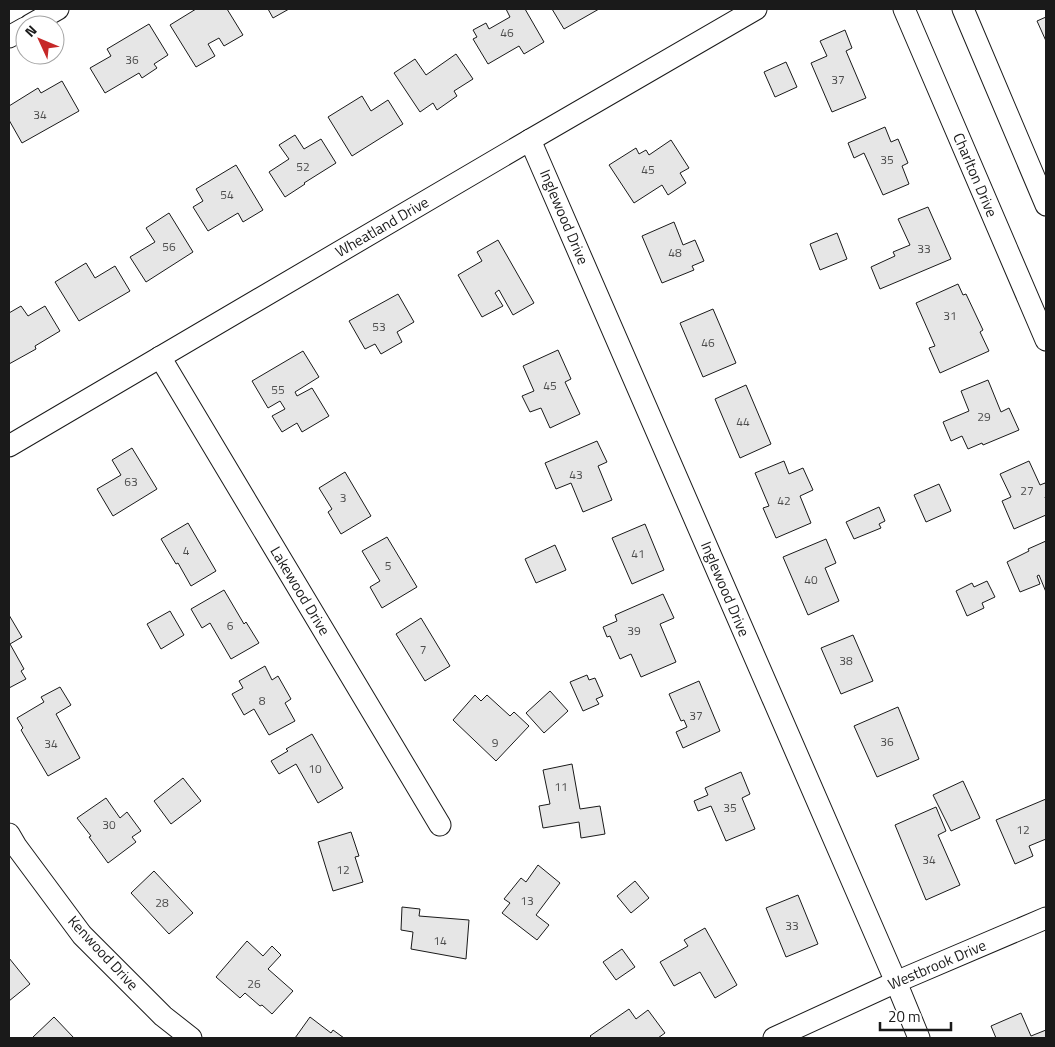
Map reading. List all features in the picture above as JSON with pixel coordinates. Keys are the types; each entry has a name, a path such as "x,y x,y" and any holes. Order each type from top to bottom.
{"street":[{"name":"Wheatland Drive","path":"9,446 756,9"},
{"name":"Charlton Drive","path":"904,9 1046,340"},
{"path":"964,9 1038,162 1046,205"},
{"name":"Inglewood Drive","path":"530,140 919,1038"},
{"name":"Lakewood Drive","path":"160,357 440,825"},
{"name":"Kenwood Drive","path":"9,834 82,935 163,1016 191,1038"},
{"name":"Westbrook Drive","path":"774,1038 896,982 1046,918"}],"building":[{"path":"196,9 227,9 243,35 224,46 219,38 208,44 215,56 196,67 170,25"},
{"path":"268,9 289,9 273,18"},
{"path":"506,9 525,9 544,42 524,54 519,46 488,64 473,39 477,37 473,30 486,23 489,29 510,17"},
{"path":"552,9 599,9 564,29"},
{"path":"1046,17 1046,41 1037,21"},
{"path":"149,24 168,55 154,64 157,68 142,78 139,73 105,93 90,68 111,56 107,49"},
{"path":"845,30 852,48 846,51 866,98 832,112 811,63 827,56 820,41"},
{"path":"456,54 473,79 454,91 457,96 437,110 433,103 420,112 394,73 415,59 426,75"},
{"path":"786,62 797,87 775,97 764,72"},
{"path":"62,81 79,111 22,143 9,120 9,106 38,88 41,93"},
{"path":"362,96 371,111 388,100 403,124 352,156 328,117"},
{"path":"885,127 891,142 898,139 908,163 902,166 909,184 883,195 864,153 854,158 848,143"},
{"path":"295,135 304,149 321,139 336,163 285,197 269,172 289,159 279,145"},
{"path":"671,140 689,168 680,173 686,183 668,195 662,185 634,203 609,165 636,148 639,154 646,150 649,155"},
{"path":"236,165 263,210 243,222 238,213 208,231 193,207 203,201 196,189"},
{"path":"928,207 951,259 880,289 871,267 895,256 893,252 910,245 898,219"},
{"path":"169,213 193,252 146,282 130,257 155,242 146,228"},
{"path":"674,222 683,245 695,240 704,261 692,266 694,270 662,283 642,236"},
{"path":"837,233 847,259 820,270 810,244"},
{"path":"498,240 534,303 513,315 499,290 495,293 503,306 482,317 458,275 482,261 477,252"},
{"path":"86,263 95,278 115,266 130,291 79,321 55,282"},
{"path":"958,284 963,295 966,294 983,330 980,332 989,351 940,373 929,348 935,346 916,303"},
{"path":"398,294 414,322 397,332 402,342 381,354 375,344 365,349 349,321"},
{"path":"21,306 28,316 45,306 60,331 35,346 36,349 9,364 9,313"},
{"path":"713,309 736,363 703,377 680,323"},
{"path":"558,350 571,379 565,382 580,414 550,428 541,408 530,412 522,396 534,391 523,366"},
{"path":"303,351 319,377 295,392 297,396 312,388 329,416 302,432 297,423 282,432 272,416 285,409 280,401 268,408 252,381"},
{"path":"988,380 1001,412 1009,408 1019,430 968,449 962,436 951,441 943,422 969,411 961,391"},
{"path":"746,385 771,444 740,458 715,399"},
{"path":"597,441 607,462 598,466 612,500 583,512 571,483 556,489 545,463"},
{"path":"132,448 157,489 113,516 97,489 121,475 112,460"},
{"path":"784,461 789,474 803,468 813,490 800,496 811,523 776,538 763,508 769,506 755,473"},
{"path":"1029,461 1040,485 1045,483 1046,486 1046,515 1014,529 1002,501 1011,497 1000,474"},
{"path":"345,472 371,516 341,534 328,512 332,509 319,488"},
{"path":"939,484 951,511 926,522 914,495"},
{"path":"879,507 885,521 879,524 881,528 854,539 846,522"},
{"path":"188,523 216,571 191,586 161,539"},
{"path":"645,524 664,570 632,584 612,538"},
{"path":"387,537 417,587 382,608 370,587 380,581 362,551"},
{"path":"826,539 836,563 825,568 839,601 808,615 783,557"},
{"path":"1046,541 1046,592 1039,575 1037,576 1040,584 1020,592 1007,562"},
{"path":"555,545 566,570 536,583 525,559"},
{"path":"987,581 995,597 982,603 984,608 967,616 956,591 972,583 974,587"},
{"path":"224,590 244,624 246,622 259,643 231,659 210,623 202,628 191,609"},
{"path":"663,594 674,618 660,624 676,662 641,677 631,654 620,659 610,636 607,637 603,627 617,621 615,615"},
{"path":"170,611 184,635 161,649 147,624"},
{"path":"9,615 22,637 10,644 24,669 21,671 26,679 9,688"},
{"path":"421,618 450,666 425,681 396,634"},
{"path":"853,635 873,681 841,694 821,648"},
{"path":"265,666 272,680 278,676 291,699 285,703 295,721 269,735 254,709 244,715 232,694 243,688 239,681"},
{"path":"587,675 589,680 595,678 603,696 596,699 599,704 583,711 570,682"},
{"path":"699,681 720,731 683,748 676,732 687,727 684,720 681,721 669,694"},
{"path":"60,687 71,705 56,714 80,758 48,776 21,730 23,728 17,718 44,702 41,697"},
{"path":"550,691 568,711 544,733 526,713"},
{"path":"475,695 481,701 487,695 510,716 514,712 529,726 496,761 453,720"},
{"path":"898,707 919,759 877,777 854,726"},
{"path":"312,734 343,788 318,803 296,764 279,774 271,761 288,751 286,749"},
{"path":"572,764 580,809 600,806 605,834 581,838 579,822 543,828 539,806 550,804 543,770"},
{"path":"741,772 750,794 742,798 755,829 726,841 711,806 698,811 694,801 708,795 705,788"},
{"path":"183,778 201,801 171,824 154,801"},
{"path":"963,781 980,818 951,831 933,795"},
{"path":"106,798 120,818 127,812 141,831 132,837 136,842 108,863 77,818"},
{"path":"1046,799 1046,839 1029,846 1033,856 1015,864 996,820"},
{"path":"936,807 946,831 938,835 960,885 926,900 895,825"},
{"path":"351,832 359,856 355,857 363,882 333,891 318,842"},
{"path":"538,865 560,883 536,915 549,925 537,940 502,913 510,903 504,899 521,878 526,882"},
{"path":"154,871 193,913 169,934 131,893"},
{"path":"635,881 649,898 631,913 617,896"},
{"path":"798,895 818,944 786,957 766,908"},
{"path":"402,907 420,909 419,916 469,920 466,959 411,949 413,932 401,930"},
{"path":"705,928 737,985 715,998 700,972 674,986 660,962 688,946 684,940"},
{"path":"247,941 263,956 272,946 281,955 268,969 293,991 272,1014 245,993 240,998 216,977"},
{"path":"622,949 635,967 616,980 603,962"},
{"path":"9,958 30,984 9,1001"},
{"path":"629,1009 636,1019 648,1010 665,1033 658,1038 592,1038 590,1036"},
{"path":"1021,1013 1031,1036 1046,1030 1046,1038 996,1038 991,1026"},
{"path":"54,1017 74,1038 32,1038"},
{"path":"310,1017 331,1033 333,1030 344,1038 295,1038"}]}
